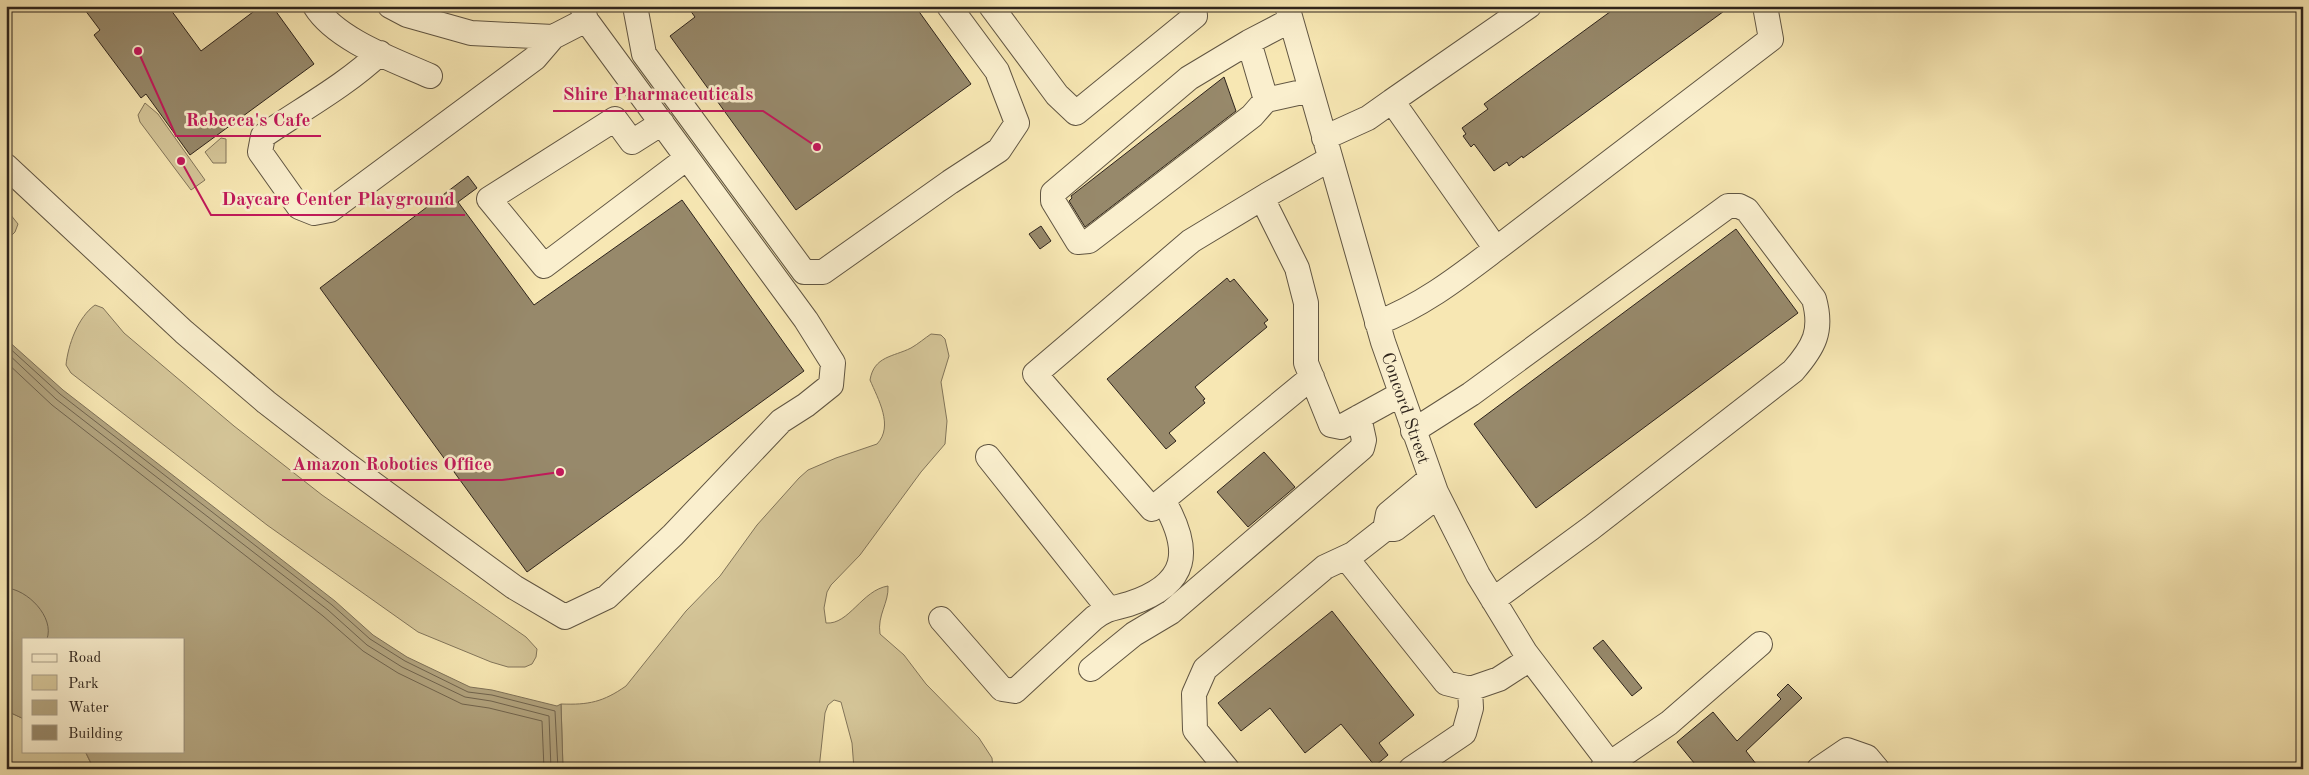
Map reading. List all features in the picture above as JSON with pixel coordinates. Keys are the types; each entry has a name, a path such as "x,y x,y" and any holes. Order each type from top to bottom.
{"street":[{"path":"315,6 336,30 430,76"},
{"path":"390,6 407,15 471,33 554,37"},
{"path":"636,6 644,54 804,272 823,272 950,182 999,150 1017,123 997,71 949,6"},
{"path":"991,6 1057,95 1076,114 1195,16 1194,6"},
{"path":"1312,377 1152,509 1035,374 1192,241 1266,194 1368,118 1529,6"},
{"path":"1377,323 1399,315 1445,288 1771,39 1765,6"},
{"path":"6,166 184,332 266,402 351,468 514,587 565,616 607,597 673,536 781,421 806,405 830,385 833,362 806,320 662,124 584,13 554,37 536,58 330,210 314,213 299,207 260,152 262,136 306,105 359,73 380,53"},
{"path":"1289,13 1249,42 1189,78 1053,193 1053,201 1078,242 1089,241 1252,116 1266,100 1310,90"},
{"name":"Concord Street","path":"1289,13 1377,323 1413,431 1435,487 1478,575 1493,600 1530,659 1608,767"},
{"path":"1249,42 1266,100"},
{"path":"1392,101 1496,249"},
{"path":"662,124 632,142 615,119 489,199 544,266 687,158"},
{"path":"1266,194 1266,204 1297,268 1306,303 1306,363 1331,425 1341,427 1401,394"},
{"path":"1413,431 1471,394 1728,206 1739,206 1747,210 1814,299 1818,312 1818,323 1813,346 1793,371 1591,528 1493,600"},
{"path":"1091,669 1134,634 1171,612 1362,448 1364,440 1360,418"},
{"path":"988,458 1108,608"},
{"path":"1227,769 1195,730 1194,694 1205,669 1325,567 1353,554 1385,529 1388,514 1435,487"},
{"path":"941,618 1002,689 1015,691 1094,618 1108,608 1128,604 1162,588 1174,575 1182,562 1179,533 1162,500"},
{"path":"1353,554 1352,564 1446,683 1470,689 1499,678 1530,659"},
{"path":"1608,767 1669,723 1760,644"},
{"path":"1411,769 1464,733 1471,708 1470,689"},
{"path":"1819,769 1847,750 1867,757 1877,769"}],"green space":[{"path":"145,103 158,114 205,180 191,190 140,122 138,115"},
{"path":"221,138 226,139 226,163 213,163 205,152"},
{"path":"6,209 18,224 15,232 6,241"},
{"path":"95,305 103,308 124,333 234,426 322,495 526,637 537,649 536,657 532,664 525,667 508,667 491,662 418,632 267,525 71,373 66,365 72,340 79,324"},
{"path":"931,334 941,335 945,339 949,356 941,382 947,421 945,444 921,472 860,555 831,585 827,592 824,608 826,623 842,619 871,594 888,586 887,598 880,621 880,634 904,655 926,684 979,738 992,758 993,769 854,769 852,743 841,702 834,700 828,705 825,713 819,769 563,769 561,704 580,704 603,699 626,686 686,611 720,576 757,525 799,478 808,470 877,444 882,437 884,421 883,412 870,380 872,372 885,358 911,348"},
{"path":"6,606 19,613 31,630 25,638 22,638 22,643 6,676"},
{"path":"6,702 11,713 22,718 22,752 85,752 92,766 91,769 6,769"}],"water":[{"path":"6,339 63,390 335,601 373,635 407,657 470,687 492,690 557,706 561,704 563,769 91,769 92,765 86,752 185,752 185,638 26,638 30,629 19,613 6,606"},
{"path":"22,646 22,718 11,713 6,694 8,676"}],"building":[{"path":"82,6 168,6 201,51 261,6 272,6 314,64 190,155 146,94 141,98 94,35 100,30"},
{"path":"687,6 915,6 971,84 796,210 670,36 695,17"},
{"path":"1618,6 1731,6 1523,158 1522,156 1509,166 1507,162 1494,171 1474,144 1471,147 1463,136 1466,134 1462,128 1488,109 1484,104"},
{"path":"1224,77 1236,111 1085,227 1069,201 1072,198 1071,196"},
{"path":"468,176 477,188 458,202 534,305 682,200 804,371 527,572 320,288"},
{"path":"1041,226 1051,241 1040,249 1029,234"},
{"path":"1736,229 1798,313 1536,508 1474,424"},
{"path":"1227,278 1230,282 1234,279 1268,320 1264,323 1267,327 1195,387 1205,399 1203,400 1205,403 1169,433 1176,441 1166,449 1107,379"},
{"path":"1264,452 1295,487 1248,527 1217,492"},
{"path":"1332,611 1414,715 1379,743 1388,755 1375,766 1341,724 1305,753 1270,708 1241,731 1218,703"},
{"path":"1603,640 1642,688 1632,696 1593,648"},
{"path":"1788,684 1802,698 1746,751 1760,769 1699,769 1677,742 1713,712 1737,741 1781,699 1777,695"}],"waterway":[{"path":"6,606 19,613 31,630 26,638"},
{"path":"6,666 14,659 22,645"}],"place":[{"name":"Rebecca's Cafe","path":"138,51"},
{"name":"Shire Pharmaceuticals","path":"817,147"},
{"name":"Daycare Center Playground","path":"181,161"},
{"name":"Amazon Robotics Office","path":"560,472"}]}
